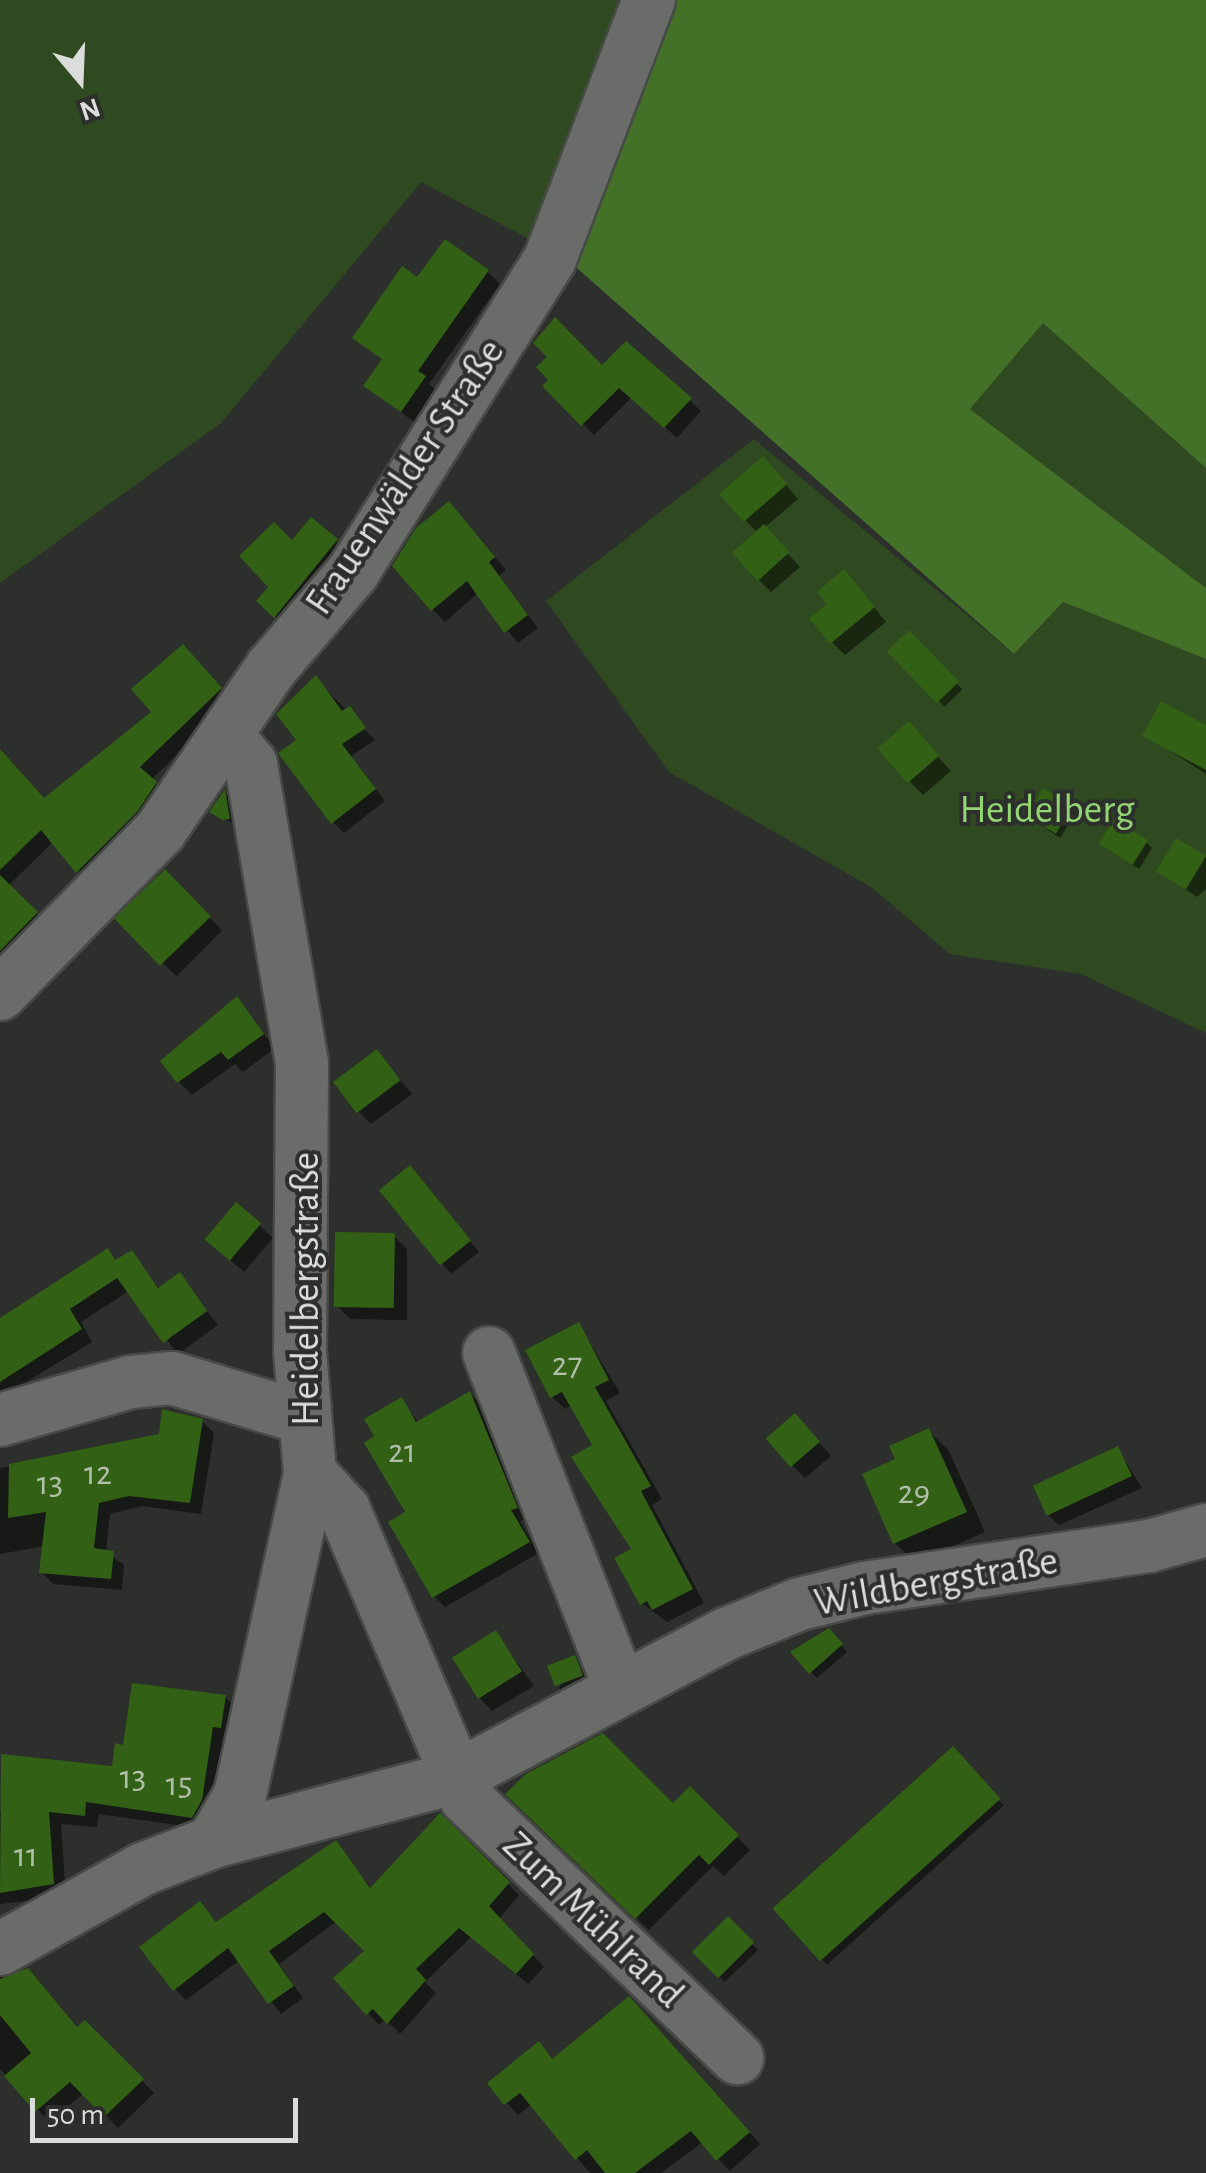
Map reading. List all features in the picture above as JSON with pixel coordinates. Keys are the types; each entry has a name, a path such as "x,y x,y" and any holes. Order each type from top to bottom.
{"street":[{"name":"Frauenwälder Straße","path":"0,994 160,831 272,666 353,572 550,260 650,0"},
{"name":"Heidelbergstraße","path":"213,1842 240,1795 310,1473 302,1417 302,1063 251,764 226,735"},
{"path":"489,1353 620,1687"},
{"path":"0,1420 131,1382 172,1378 302,1417"},
{"path":"310,1473 344,1510 454,1778"},
{"name":"Wildbergstraße","path":"0,1949 144,1870 213,1842 454,1778 620,1687 800,1604 865,1588 1149,1546 1206,1530"},
{"name":"Zum Mühlrand","path":"454,1778 466,1798 736,2058"}],"green space":[{"path":"0,0 637,0 540,245 421,182 221,423 0,583"},
{"path":"665,0 1206,0 1206,468 1043,323 970,409 1206,588 1206,659 1063,602 1014,654 569,261"},
{"path":"1043,322 1206,468 1206,588 970,409"},
{"name":"Heidelberg","path":"754,439 1014,654 1063,602 1206,659 1206,1033 1081,974 950,954 871,887 669,772 546,601"}],"building":[{"path":"445,239 489,270 418,371 426,376 401,412 363,386 382,359 352,338 402,266 417,277"},
{"path":"555,317 602,365 626,341 692,398 664,428 619,388 581,426 542,386 548,380 536,367 547,357 533,343"},
{"path":"763,456 787,484 744,522 719,494"},
{"path":"449,501 495,557 489,562 528,615 504,633 467,581 431,611 392,566 416,528"},
{"path":"311,517 338,539 274,618 256,601 268,587 239,556 274,522 292,540"},
{"path":"764,524 789,552 757,581 732,553"},
{"path":"844,569 875,607 830,644 809,618 827,604 817,592"},
{"path":"909,630 959,682 937,703 887,652"},
{"path":"183,644 222,688 140,767 157,782 137,812 76,873 41,830 0,870 0,749 44,798 151,712 131,689"},
{"path":"316,675 342,711 350,706 366,728 342,744 376,789 331,824 278,753 296,740 276,714"},
{"path":"1161,701 1206,725 1206,770 1142,736"},
{"path":"909,721 939,756 907,783 877,749"},
{"path":"1043,788 1072,805 1056,834 1026,817"},
{"path":"225,789 230,819 222,820 209,812"},
{"path":"1114,819 1148,840 1133,865 1099,844"},
{"path":"1176,838 1206,856 1186,889 1156,871"},
{"path":"165,869 211,916 160,966 114,918"},
{"path":"0,875 38,912 0,951"},
{"path":"237,996 264,1034 228,1060 221,1052 177,1083 160,1061"},
{"path":"377,1049 400,1080 357,1113 333,1082"},
{"path":"410,1165 471,1240 440,1266 379,1190"},
{"path":"236,1202 261,1223 230,1261 205,1240"},
{"path":"335,1232 395,1233 394,1308 334,1307"},
{"path":"108,1248 115,1260 132,1250 158,1288 180,1272 207,1311 163,1343 117,1278 70,1309 82,1329 0,1382 0,1318"},
{"path":"579,1322 609,1380 595,1387 651,1486 641,1491 693,1589 652,1610 647,1601 640,1605 614,1558 631,1549 571,1457 592,1445 562,1392 550,1398 525,1350"},
{"path":"470,1391 518,1508 511,1510 530,1542 432,1598 388,1522 405,1512 364,1443 374,1436 364,1419 402,1397 416,1422"},
{"path":"162,1409 203,1419 190,1503 129,1496 99,1503 94,1548 114,1551 111,1579 39,1573 46,1512 8,1518 9,1464 159,1434"},
{"path":"795,1413 820,1442 790,1467 766,1439"},
{"path":"929,1428 967,1512 893,1544 862,1474 895,1459 889,1446"},
{"path":"1118,1446 1132,1476 1047,1516 1033,1486"},
{"path":"829,1628 843,1644 809,1674 790,1652"},
{"path":"496,1630 522,1672 478,1699 452,1658"},
{"path":"575,1655 583,1676 555,1686 547,1666"},
{"path":"132,1683 226,1695 221,1728 213,1727 202,1800 192,1818 86,1802 85,1816 49,1812 54,1884 0,1893 1,1754 112,1766 115,1743 123,1745"},
{"path":"603,1733 673,1803 690,1786 739,1835 709,1865 699,1855 635,1919 505,1794 526,1774"},
{"path":"953,1746 1001,1799 820,1961 772,1909"},
{"path":"440,1813 510,1882 489,1906 534,1954 516,1974 459,1928 416,1969 426,1980 387,2024 373,2009 366,2015 333,1978 364,1951 324,1912 269,1951 294,1986 268,2004 228,1948 173,1991 139,1947 200,1901 216,1922 336,1840 370,1888"},
{"path":"728,1916 754,1942 718,1978 692,1952"},
{"path":"28,1968 77,2027 85,2020 144,2079 104,2117 70,2082 35,2112 4,2076 31,2053 0,2015 0,1979"},
{"path":"629,1996 750,2132 716,2161 691,2131 635,2173 605,2173 587,2150 575,2160 520,2093 504,2105 487,2083 539,2041 552,2059"}]}
